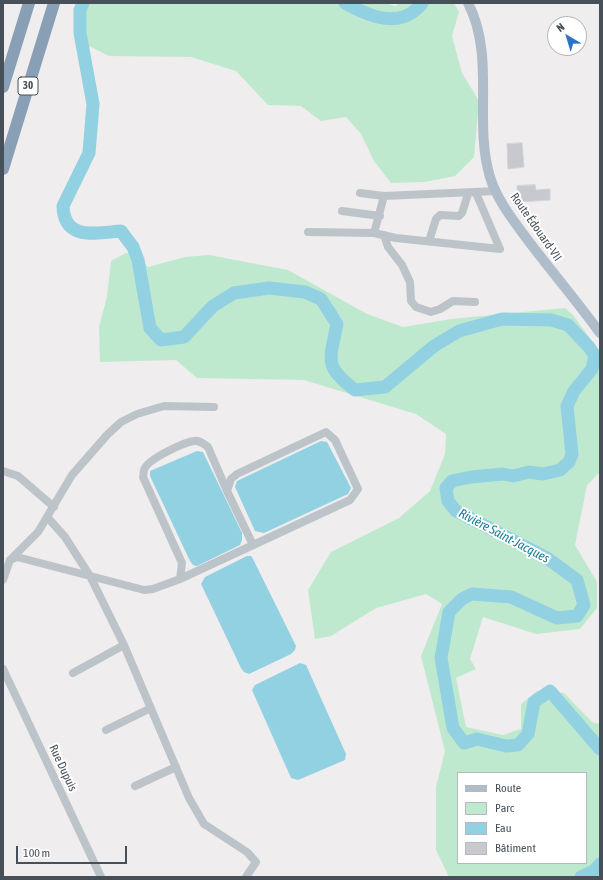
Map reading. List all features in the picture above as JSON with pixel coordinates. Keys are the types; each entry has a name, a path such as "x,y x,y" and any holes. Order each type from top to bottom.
{"highway":[{"name":"30","path":"3,86 28,3"},
{"name":"30","path":"3,169 54,3"}],"main road":[{"name":"Route Édouard-VII","path":"468,3 476,24 481,46 484,76 485,151 490,177 496,191 516,225 600,333"}],"street":[{"path":"360,194 384,196 496,191"},
{"path":"308,232 374,233 500,249 472,193"},
{"path":"429,241 436,219 440,215 459,216 472,193"},
{"path":"374,233 380,216 384,196"},
{"path":"342,211 380,216"},
{"path":"384,235 388,247 402,264 410,282 411,301 416,307 431,312 440,309 453,301 475,302"},
{"path":"3,580 10,560 38,532 48,518 72,475 107,435 121,422 137,414 164,406 214,407"},
{"path":"10,560 18,557 144,590 153,589 350,500 358,489 335,440 326,432 237,474 231,479 227,491"},
{"path":"180,578 182,563 143,477 144,468 150,462 167,451 195,440 208,447 253,545"},
{"path":"3,471 18,476 54,507"},
{"path":"48,518 65,537 90,576 124,645 189,798 204,824 247,852 256,862 246,877"},
{"path":"73,672 124,645"},
{"name":"Rue Dupuis","path":"3,669 101,877"},
{"path":"106,730 151,708"},
{"path":"135,786 176,767"}],"green space":[{"path":"77,3 385,3 395,6 400,3 454,3 459,12 452,36 462,73 479,101 474,157 455,176 425,182 391,183 374,161 361,134 346,117 321,121 301,106 268,105 236,71 191,57 109,56 87,45"},
{"path":"126,253 136,256 148,267 185,257 209,255 288,270 367,314 403,327 451,319 565,308 573,315 600,352 600,472 587,485 575,545 597,582 597,608 580,629 536,634 483,617 470,659 476,669 456,678 466,727 503,735 521,729 521,704 537,691 564,693 592,722 600,724 600,868 592,877 449,877 436,850 436,787 445,751 421,656 442,604 426,594 376,608 331,636 315,639 308,590 331,552 399,518 430,491 445,454 446,434 416,414 304,380 197,378 176,360 100,362 99,327 107,297 111,261"}],"water":[{"path":"321,441 327,442 351,488 348,494 264,533 255,531 235,487 237,481"},
{"path":"197,451 203,452 242,533 242,540 240,545 197,566 193,565 190,561 150,476 150,471"},
{"path":"247,556 251,556 253,559 296,646 295,650 291,654 249,674 244,672 241,668 201,584 205,577"},
{"path":"300,663 306,665 346,754 345,760 298,780 291,778 252,690 255,685"}],"building":[{"path":"522,143 524,167 508,169 507,144"},
{"path":"535,185 536,190 550,189 550,200 518,202 517,186"}],"waterway":[{"name":"Rivière Saint-Jacques","path":"83,3 80,10 80,33 93,104 89,153 63,206 65,217 69,225 75,230 92,233 121,231 133,247 138,260 150,328 161,340 184,337 213,306 234,293 269,288 305,292 321,299 337,324 331,354 333,368 338,375 355,390 385,387 434,346 459,331 502,319 551,320 568,325 589,347 595,356 592,369 574,391 567,406 572,454 569,462 560,470 543,474 529,472 513,476 503,474 471,477 452,481 446,488 448,501 456,511 547,558 577,580 584,605 577,616 557,618 511,597 472,594 462,599 449,612 441,658 453,728 464,743 477,739 506,746 518,745 528,734 534,702 550,691 600,749"},
{"name":"Rivière Saint-Jacques","path":"345,3 370,15 388,19 405,16 413,12 422,3"},
{"name":"Rivière Saint-Jacques","path":"581,877 594,871 600,864"}]}
